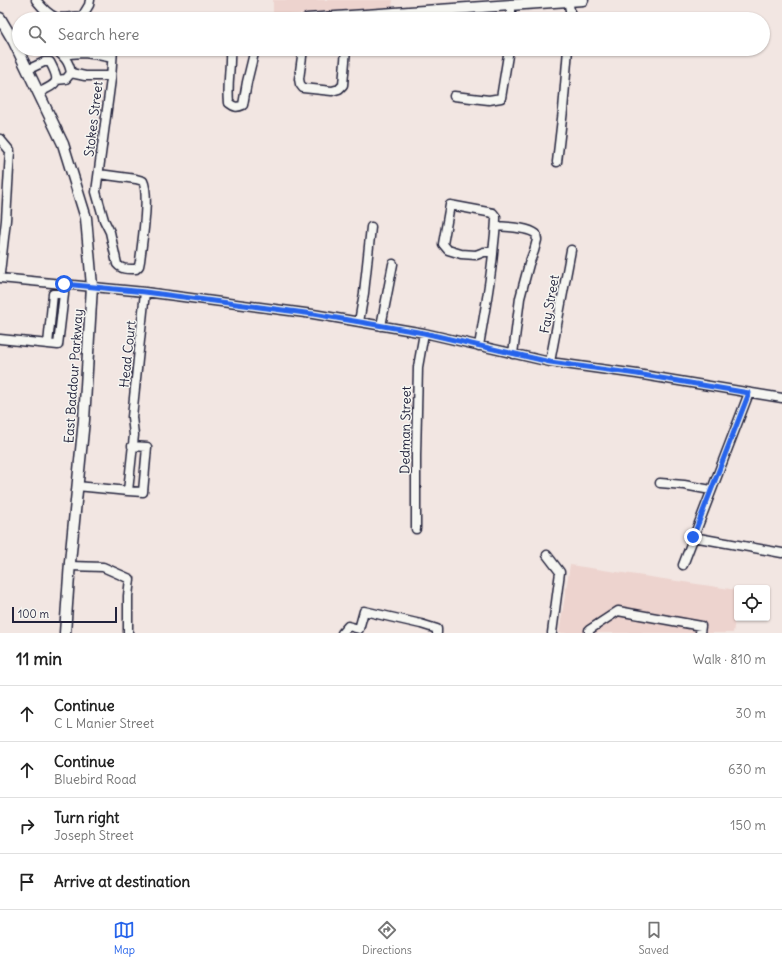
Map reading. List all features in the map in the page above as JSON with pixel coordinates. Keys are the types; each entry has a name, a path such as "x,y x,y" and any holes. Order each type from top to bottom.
{"main road":[{"path":"423,12 583,0"},
{"name":"East Baddour Parkway","path":"0,18 12,35"},
{"name":"East Baddour Parkway","path":"22,56 63,144 86,218 92,286 84,420 65,633"}],"street":[{"path":"36,0 45,12"},
{"path":"86,12 90,0"},
{"path":"568,1 570,12"},
{"path":"511,5 511,12"},
{"path":"38,93 53,86 56,80 56,73 50,62 52,56"},
{"path":"56,80 66,79 71,73 70,66 64,56"},
{"path":"103,56 112,58"},
{"path":"230,56 228,92 229,103 234,107 243,105 253,56"},
{"path":"302,56 299,79 303,88 332,91 339,89 343,85 345,56"},
{"path":"454,96 489,100 501,98 508,56"},
{"path":"556,162 563,110 567,56"},
{"name":"Stokes Street","path":"99,174 136,179 143,181 145,186 146,203 140,261 139,266 136,269 125,269 117,264 110,232 104,220 96,192 112,58"},
{"path":"27,70 44,62 50,62"},
{"path":"71,73 85,76 111,76"},
{"path":"0,139 10,151 6,220 0,273"},
{"path":"480,346 491,273 496,226 496,217 493,213 450,204 443,244 448,250 461,254 476,255 484,252 493,252"},
{"path":"496,226 533,231 536,234 537,240 520,298 513,354"},
{"path":"360,322 371,227"},
{"name":"Fay Street","path":"550,362 571,250"},
{"path":"382,326 393,264"},
{"path":"0,278 145,292 313,314 424,333 550,362 637,374 782,398"},
{"path":"0,339 58,345 64,284"},
{"name":"Head Court","path":"128,491 134,435 132,418 145,292"},
{"name":"Dedman Street","path":"416,529 418,367 424,333"},
{"path":"683,565 749,393"},
{"path":"77,486 143,492 147,447 132,446"},
{"path":"660,483 684,485 711,490"},
{"path":"693,537 782,553"},
{"path":"547,555 560,572 552,633"},
{"path":"70,566 103,568 130,579 128,596 128,633"},
{"path":"342,633 348,626 358,631 364,611 438,629 437,633"},
{"path":"589,633 589,630 618,611 701,626 700,633"}],"shaded area":[{"path":"273,0 393,0 392,7 326,12 273,12"},
{"path":"570,565 734,590 735,621 733,633 559,633"}],"route":[{"path":"64,284 145,292 313,314 424,333 577,367 637,374 749,393 693,537"}]}
